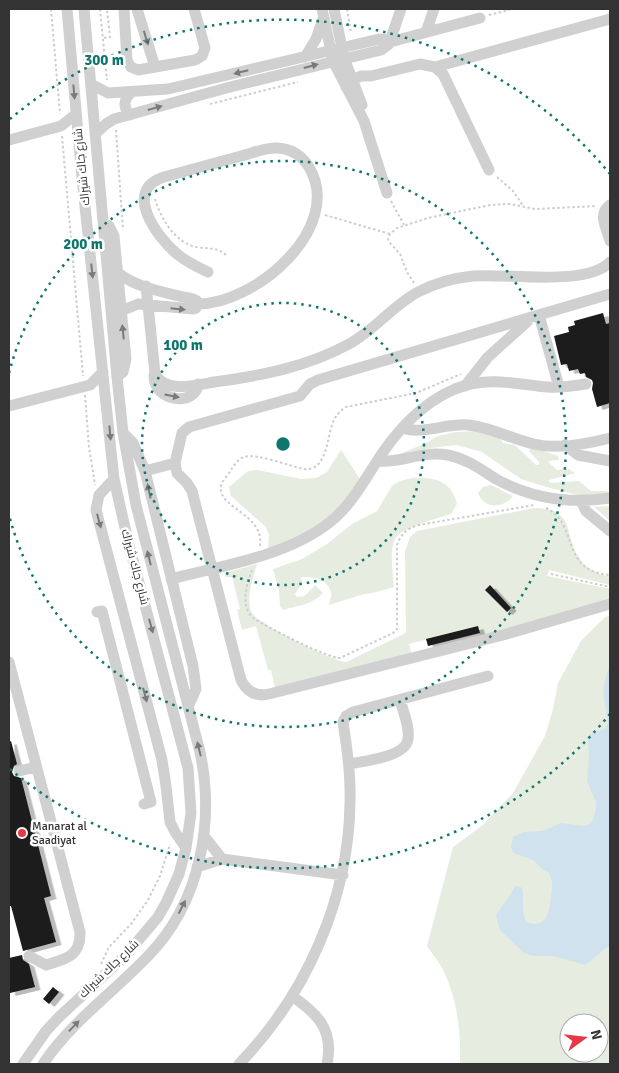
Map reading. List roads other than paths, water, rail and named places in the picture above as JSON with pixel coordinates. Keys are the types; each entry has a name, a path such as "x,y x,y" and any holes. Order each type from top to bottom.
{"street":[{"name":"شارع جاك شيراك","path":"23,1064 46,1031 126,955 158,917 173,889 186,848 191,813 188,768 128,541 114,479 67,9"},
{"name":"شارع جاك شيراك","path":"44,1064 64,1036 148,956 166,935 187,898 197,867 204,836 207,803 204,769 136,505 123,433 116,378 84,9"},
{"path":"124,9 125,48 128,64 138,70 198,59 204,52 204,44 194,9"},
{"path":"137,9 155,67"},
{"path":"334,9 337,54"},
{"path":"390,42 401,9"},
{"path":"426,32 434,9"},
{"path":"323,13 364,121 387,193"},
{"path":"304,57 316,39 323,13"},
{"path":"90,84 108,93 180,87 304,57 381,50 390,42 480,18"},
{"path":"349,84 361,76 371,76 420,64 435,66 610,19"},
{"path":"95,134 114,119 337,54"},
{"path":"435,66 443,74 489,170"},
{"path":"358,94 363,84 371,76"},
{"path":"349,84 358,94 364,110 364,121"},
{"path":"130,115 127,112 125,103 132,92"},
{"path":"9,140 61,126 76,114"},
{"path":"61,126 71,131 79,139"},
{"path":"198,304 213,304 230,299 249,290 283,263 298,245 314,216 317,194 311,170 303,159 287,150 267,149 154,181 147,190 144,201 146,212 154,227 177,254 208,272"},
{"path":"606,205 603,218 610,241"},
{"path":"103,222 113,232 126,364 123,372 116,378"},
{"path":"154,373 158,380 177,386 272,372 338,350 370,331 399,305 419,291 440,282 474,276 519,278 572,276 594,271 606,266 610,262"},
{"path":"117,272 126,279 194,299 198,304"},
{"path":"146,286 151,305 160,366 165,383"},
{"path":"610,294 318,380 310,384 300,396 186,428 182,433 175,463 177,473 192,491 241,680 247,690 258,695 269,694 503,635 610,604"},
{"path":"121,310 132,305 190,309 196,308 198,304"},
{"path":"151,305 156,387 166,396 178,398 196,393 198,384"},
{"path":"465,386 475,372 498,348 536,316"},
{"path":"536,316 559,387"},
{"path":"9,406 87,386 103,372"},
{"path":"171,579 256,557 294,544 325,526 355,495 377,461 403,428 434,400 465,386 495,381 559,387 586,384"},
{"path":"87,386 106,395"},
{"path":"403,428 420,430 447,425 467,425 496,431 534,444 565,445 610,438"},
{"path":"123,433 132,443 145,471 196,679 196,689 188,707"},
{"path":"565,445 578,455 610,460"},
{"path":"377,461 393,461 430,454 450,456 468,462 519,490 548,498 581,501 610,498"},
{"path":"145,471 175,463"},
{"path":"114,479 102,490 97,500 96,510 165,773 168,816 174,832 186,848"},
{"path":"581,501 586,511 610,531"},
{"path":"97,612 102,611 116,679 134,734 151,802 144,804"},
{"path":"9,662 80,932 80,941 76,951 66,958 46,964 29,956"},
{"path":"239,1064 271,1026 292,996 321,938 343,876 350,811 349,764 343,722 346,716 350,713 488,676"},
{"path":"349,764 396,753 404,747 407,743 408,733 400,700"},
{"path":"134,734 154,728"},
{"path":"19,771 36,767"},
{"path":"204,836 222,859"},
{"path":"197,867 222,859 343,876"},
{"path":"292,996 310,1008 322,1023 328,1040 327,1064"}],"water":[{"path":"610,666 610,945 585,965 554,956 533,956 524,953 500,930 496,915 516,886 518,886 522,888 523,912 526,922 533,924 542,921 548,913 552,881 548,872 533,860 513,853 511,847 513,837 524,832 543,831 561,823 588,825 593,820 596,802 587,781 588,738 590,734 605,729 608,724 604,689"}],"place":[{"name":"Manarat al Saadiyat","path":"22,833"}]}
